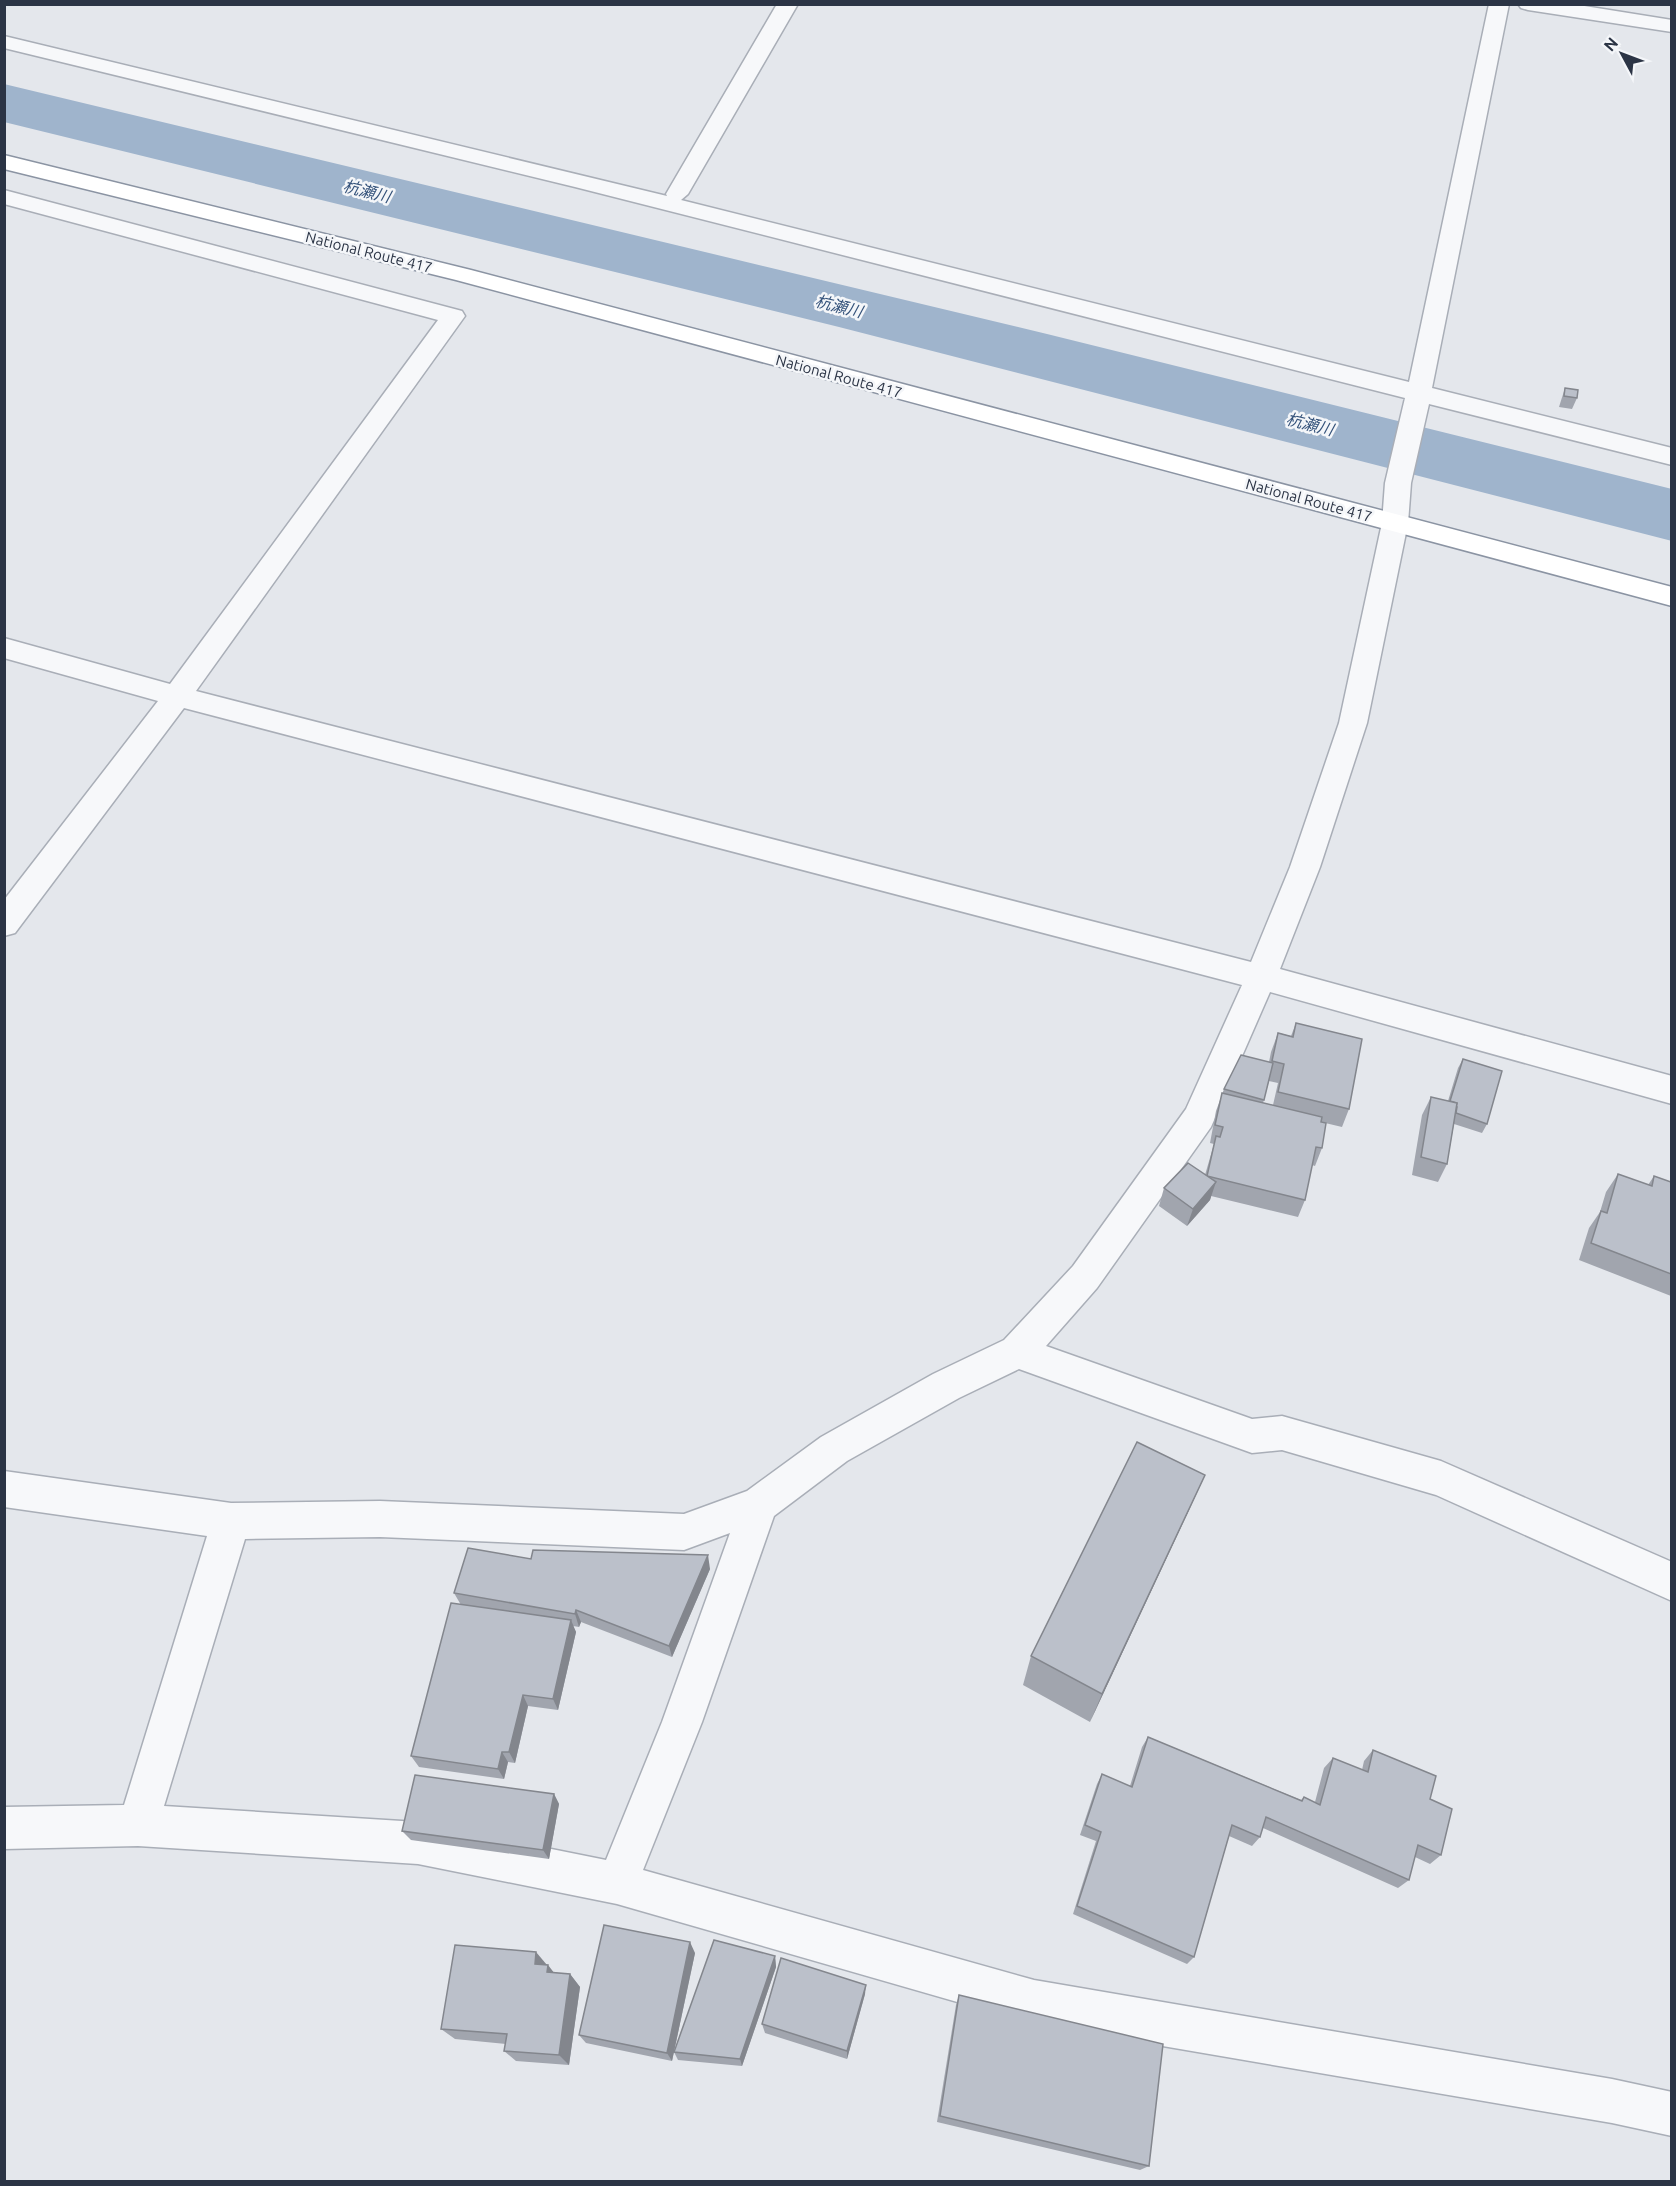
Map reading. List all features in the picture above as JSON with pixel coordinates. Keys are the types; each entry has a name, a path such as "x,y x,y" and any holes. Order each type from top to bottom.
{"highway":[{"name":"National Route 417","path":"4,162 463,275 1671,597"}],"street":[{"path":"677,194 788,4"},
{"path":"4,1489 231,1521 380,1519 684,1532 759,1504 834,1449 946,1386 1017,1352 1085,1277 1199,1118 1261,977 1305,867 1353,723 1395,523 1398,483 1499,4"},
{"path":"1528,4 1671,26"},
{"path":"4,42 590,184 1417,397 1671,457"},
{"path":"4,196 453,316 177,696 4,924"},
{"path":"4,648 177,696 1261,977 1671,1090"},
{"path":"1017,1352 1252,1436 1282,1433 1441,1479 1671,1582"},
{"path":"617,1883 682,1722 759,1504"},
{"path":"138,1825 231,1521"},
{"path":"4,1828 138,1825 418,1843 617,1883 1034,2002 1612,2101 1671,2114"}],"building":[{"path":"1565,388 1578,390 1577,398 1564,396"},
{"path":"1296,1023 1362,1039 1349,1109 1278,1092 1284,1064 1272,1061 1278,1033 1293,1037"},
{"path":"1241,1055 1273,1063 1264,1100 1224,1089"},
{"path":"1463,1059 1502,1071 1487,1124 1456,1113 1457,1103 1450,1101"},
{"path":"1222,1093 1322,1117 1321,1122 1326,1123 1322,1148 1316,1147 1305,1200 1207,1176 1216,1136 1220,1137 1223,1127 1215,1125"},
{"path":"1431,1097 1457,1103 1447,1164 1421,1157"},
{"path":"1188,1163 1216,1182 1193,1209 1164,1188"},
{"path":"1618,1174 1652,1186 1654,1176 1671,1182 1671,1274 1591,1243 1601,1211 1607,1213"},
{"path":"1137,1442 1205,1475 1102,1694 1031,1656"},
{"path":"468,1548 531,1559 533,1550 708,1555 669,1646 576,1610 575,1614 454,1593"},
{"path":"451,1603 571,1620 553,1699 523,1695 509,1752 502,1752 498,1769 411,1756"},
{"path":"1148,1737 1302,1801 1304,1797 1320,1805 1333,1758 1368,1772 1373,1750 1436,1776 1430,1799 1452,1809 1441,1855 1418,1845 1409,1880 1266,1817 1260,1837 1232,1825 1194,1957 1077,1906 1101,1832 1085,1825 1102,1774 1132,1787"},
{"path":"415,1775 554,1794 543,1850 402,1831"},
{"path":"604,1925 690,1942 667,2053 579,2035"},
{"path":"714,1940 775,1956 740,2059 674,2052"},
{"path":"455,1945 536,1952 535,1964 548,1965 547,1972 570,1974 559,2055 504,2051 507,2034 441,2029"},
{"path":"781,1958 866,1985 847,2051 762,2024"},
{"path":"959,1995 1163,2044 1149,2166 940,2116"}],"waterway":[{"name":"杭瀬川","path":"4,103 839,305 1672,515"}]}
